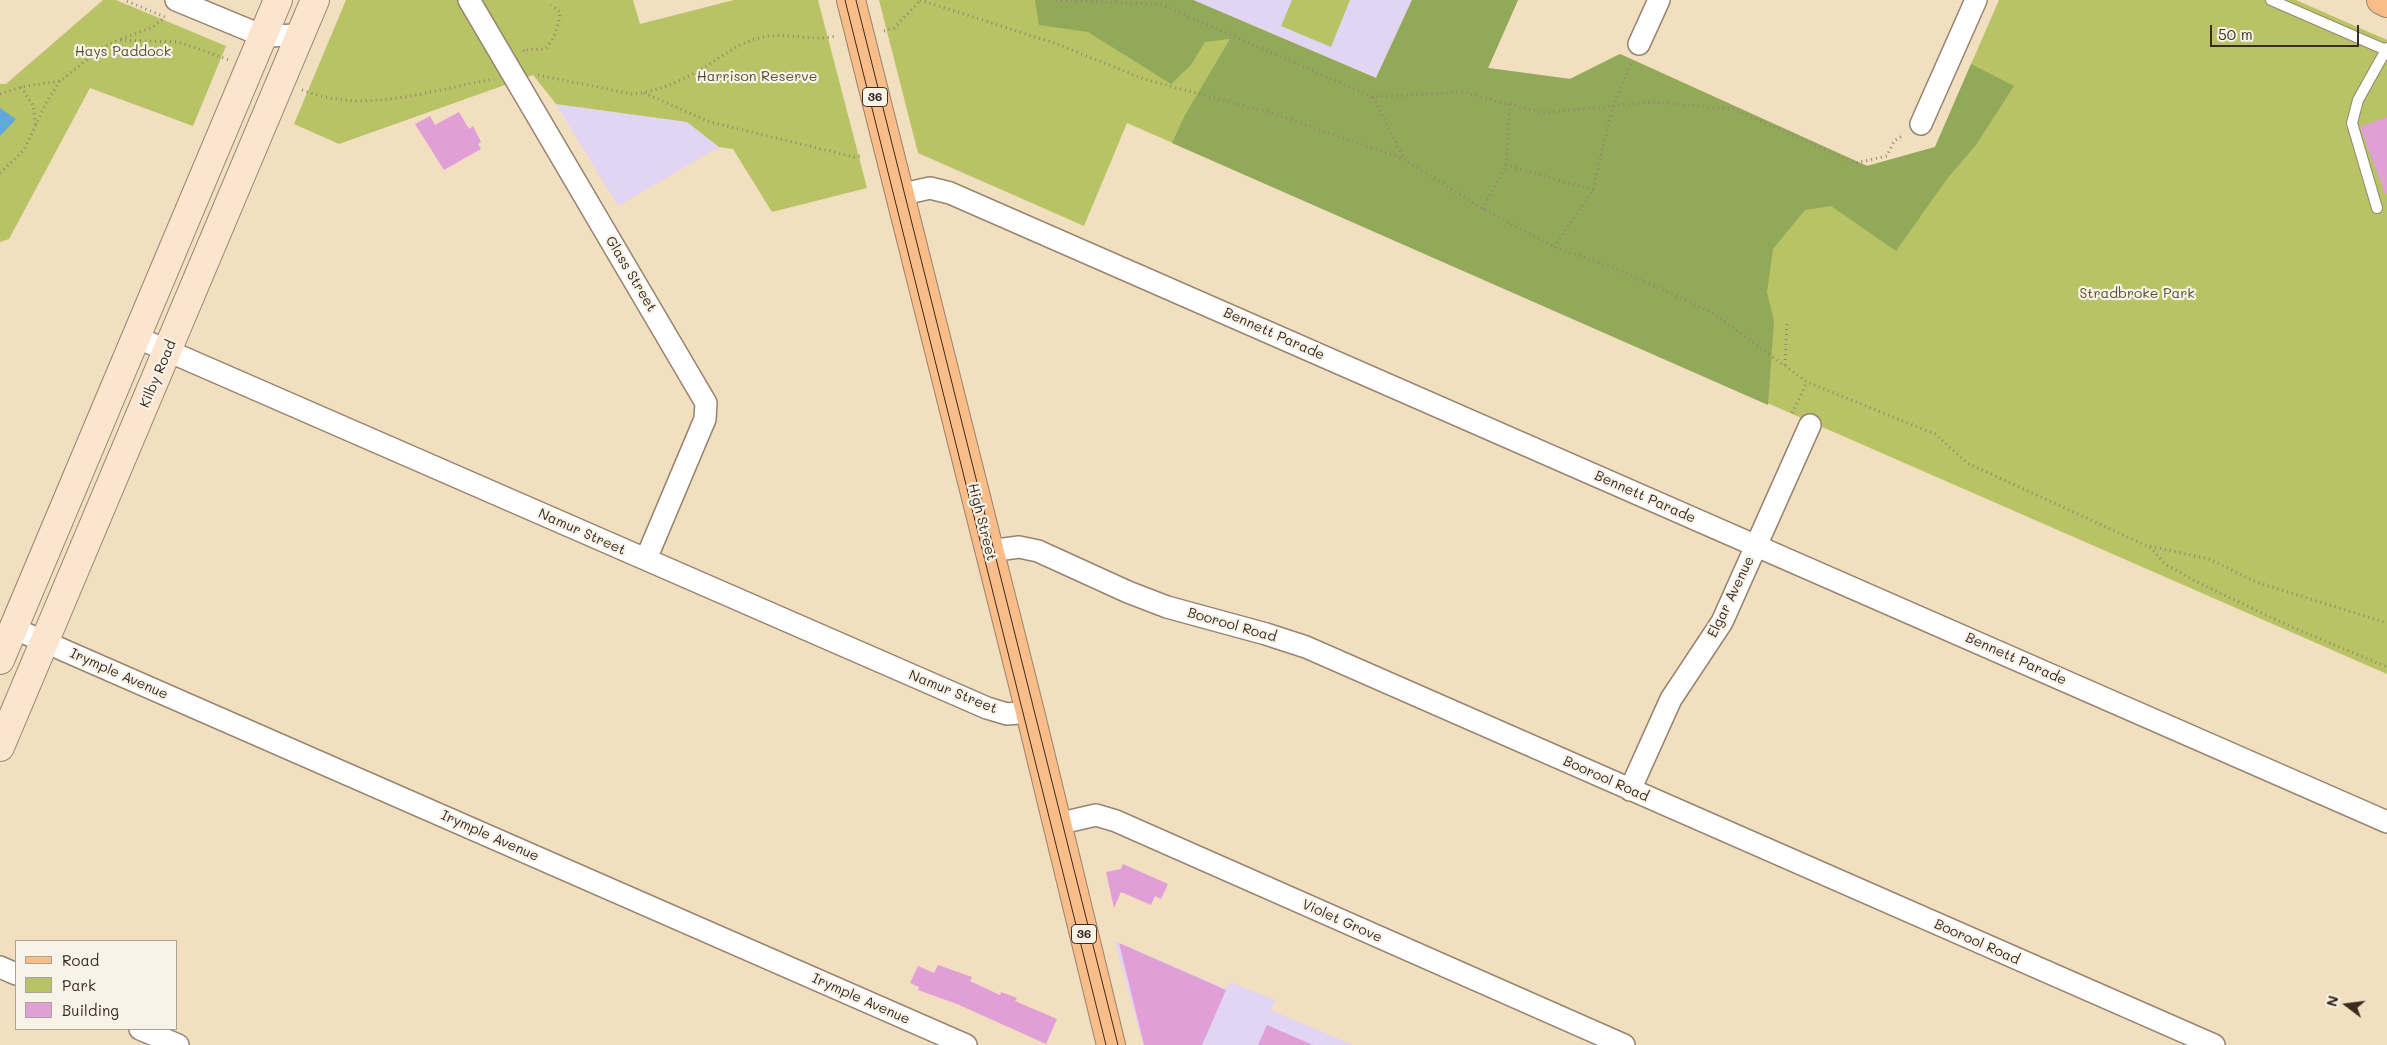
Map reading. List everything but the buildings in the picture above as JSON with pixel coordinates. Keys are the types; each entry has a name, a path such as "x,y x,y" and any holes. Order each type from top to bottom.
{"main road":[{"name":"High Street","path":"851,0 1030,712 1111,1045"},
{"path":"2381,0 2387,2"}],"street":[{"path":"176,0 263,36 301,35"},
{"path":"0,660 278,0"},
{"name":"Kilby Road","path":"0,748 316,0"},
{"name":"Glass Street","path":"470,0 523,71 706,403 705,419 646,560"},
{"path":"1639,44 1659,0"},
{"path":"1922,124 1976,0"},
{"name":"Bennett Parade","path":"899,195 930,188 950,193 2387,822"},
{"name":"Namur Street","path":"136,337 987,708 1007,714 1030,712"},
{"name":"Elgar Avenue","path":"1630,790 1670,699 1722,622 1810,425"},
{"name":"Boorool Road","path":"989,551 1019,546 1038,551 1128,592 1167,607 1266,634 1306,648 2214,1045"},
{"name":"Irymple Avenue","path":"13,628 966,1045"},
{"name":"Violet Grove","path":"1057,824 1096,815 1116,821 1624,1045"},
{"path":"0,967 15,974"},
{"path":"142,1030 178,1045"}],"lane":[{"path":"2271,0 2387,49 2358,100 2352,123 2377,208"}],"path":[{"path":"0,173 24,150 60,81 103,47 153,27 165,17 124,0"},
{"path":"281,82 319,97 382,102 523,71 632,94 643,93 668,86 744,43 763,37 794,35 830,38 882,23 884,32 894,28 921,0 1057,44 1144,79 1271,114 1404,159 1483,209 1554,247 1614,268 1712,312 1807,382 1935,434 1967,463 2093,523 2150,546 2209,559 2256,582 2387,624"},
{"path":"1056,0 1160,4 1374,97 1463,92 1543,113 1652,102 1734,109 1856,163 1887,156 1894,141 1922,124"},
{"path":"528,58 523,50 545,48 552,41 560,12 551,5"},
{"path":"118,40 179,42 195,46 249,68"},
{"path":"1554,247 1593,190 1613,106 1639,44"},
{"path":"523,71 538,75"},
{"path":"0,94 21,87 60,81"},
{"path":"21,87 33,105 36,126"},
{"path":"643,93 710,122 854,157 861,156"},
{"path":"1374,97 1404,159"},
{"path":"1483,209 1506,165 1510,104"},
{"path":"1506,165 1593,190"},
{"path":"1785,365 1787,321"},
{"path":"1789,419 1807,382"},
{"path":"2150,546 2165,564 2195,581 2287,625 2387,667"}],"shaded area":[{"path":"1193,0 1412,0 1377,78"},
{"path":"556,104 687,122 719,147 618,206"},
{"path":"1115,941 1226,989 1230,982 1275,1000 1271,1010 1353,1045 1143,1045"}],"green space":[{"name":"Hays Paddock","path":"103,0 116,0 226,46 193,126 90,88 9,239 0,242 0,84 6,84"},
{"name":"Harrison Reserve","path":"346,0 633,0 640,24 734,0 818,0 867,188 772,212 733,149 719,147 687,122 556,104 533,75 339,144 294,124"},
{"name":"Stradbroke Park","path":"879,0 1193,0 1376,78 1412,0 1518,0 1488,68 1570,79 1620,54 1867,166 1935,147 1999,0 2296,0 2387,40 2387,674 1127,123 1084,226 918,153"},
{"path":"1035,0 1193,0 1376,78 1412,0 1518,0 1488,68 1570,79 1620,54 1867,166 1935,147 1971,64 2014,86 1976,145 1947,179 1896,251 1831,206 1805,210 1773,249 1767,292 1774,321 1768,405 1172,143 1185,115 1230,39 1205,42 1191,65 1171,84 1088,32 1039,25"},
{"path":"1292,0 1350,0 1331,47 1281,26"}],"water":[{"path":"0,108 16,119 0,136"}],"tram line":[{"path":"845,0 1106,1045"},
{"path":"856,0 1118,1045"}]}
